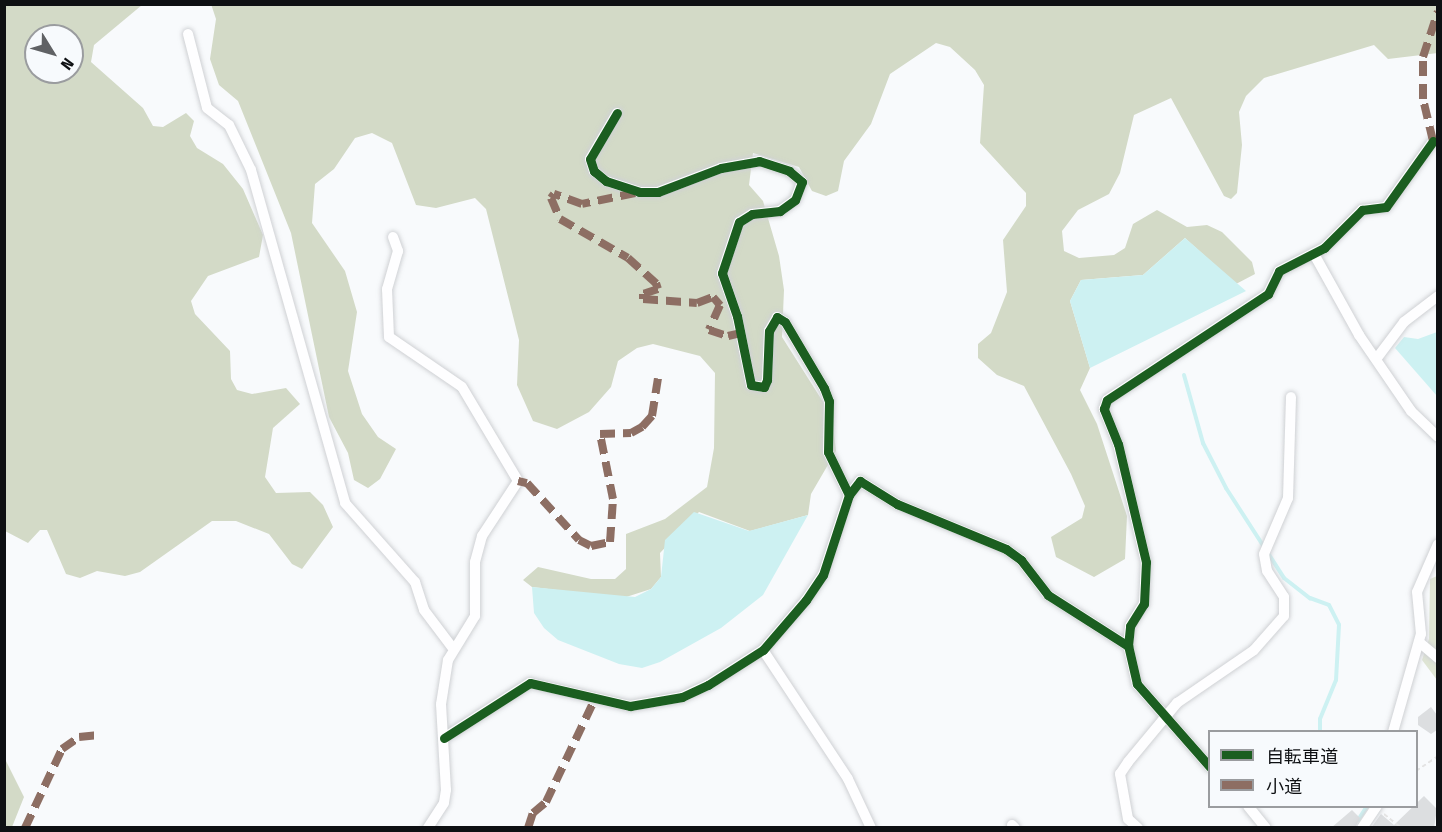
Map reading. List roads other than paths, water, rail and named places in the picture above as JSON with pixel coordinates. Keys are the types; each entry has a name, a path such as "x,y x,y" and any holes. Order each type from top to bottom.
{"street":[{"path":"188,34 207,108 229,125 255,180 345,503 415,582 424,610 452,647"},
{"path":"617,113 590,159 594,171 606,181 639,192 657,192 721,168 759,161 789,171 802,182 795,200 780,211 752,214 739,222 722,273 738,316 752,385 764,387 767,380 769,331 777,317 785,322 824,388 829,401 828,452 849,495"},
{"path":"1208,766 1162,717 1137,684 1128,646 1130,626 1144,604 1146,562 1118,444 1104,409 1107,400 1268,294 1280,271 1314,254 1345,231 1362,210 1386,207 1394,201 1432,141"},
{"path":"393,237 398,251 387,290 389,337 462,387 518,481 482,536 475,562 475,616 452,647 441,704 445,796 428,828"},
{"path":"1314,254 1344,313 1377,358 1411,411 1437,436"},
{"path":"1377,358 1404,322 1437,296"},
{"path":"1135,826 1128,819 1120,774 1162,717 1254,651 1284,616 1284,597 1268,572 1266,550 1288,498 1291,397"},
{"path":"444,738 530,683 602,703 656,704 708,685 763,650 823,575 849,495 860,481 897,504 1006,549 1021,560 1048,595 1128,646"},
{"path":"1394,730 1419,642 1417,592 1437,544"},
{"path":"1426,573 1437,568"},
{"path":"1419,642 1437,658"},
{"path":"763,650 848,779 871,828"},
{"path":"1249,808 1266,828"},
{"path":"1362,828 1378,808"}],"water":[{"path":"1185,238 1246,291 1090,368 1070,301 1081,280 1143,275"},
{"path":"1438,332 1437,396 1395,348 1404,337 1418,339"},
{"path":"694,512 749,531 808,515 763,595 721,628 660,662 642,668 619,664 558,640 544,628 534,613 532,587 635,597 651,589 661,577 665,540"}],"waterway":[{"path":"1184,375 1203,443 1226,488 1284,578 1310,598 1329,605 1339,625 1336,680 1320,719 1320,730"},
{"path":"1358,820 1366,808"}]}
